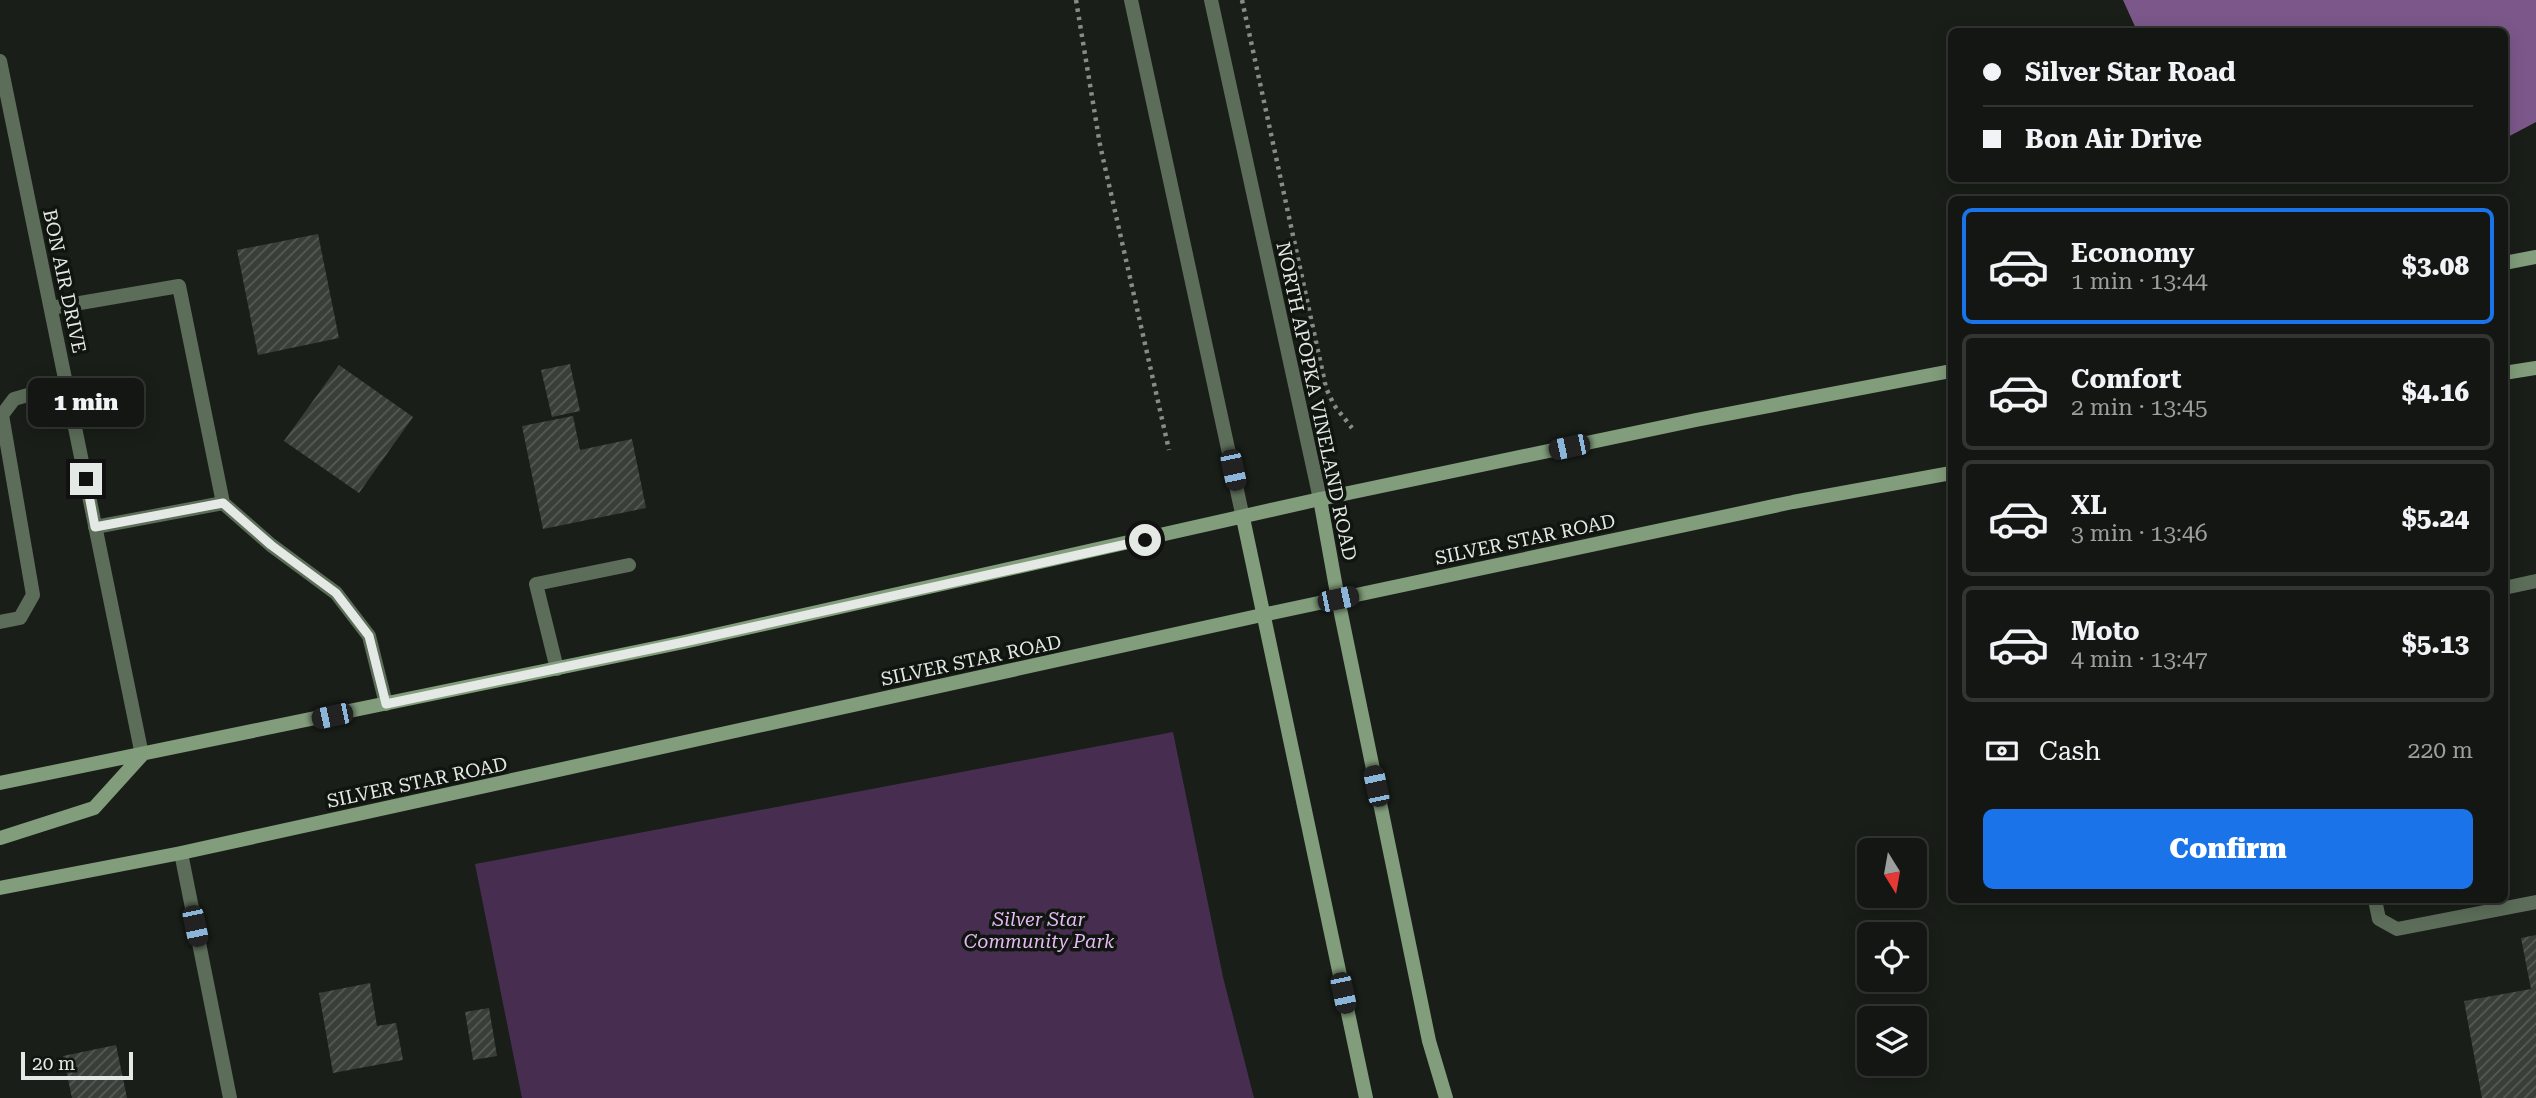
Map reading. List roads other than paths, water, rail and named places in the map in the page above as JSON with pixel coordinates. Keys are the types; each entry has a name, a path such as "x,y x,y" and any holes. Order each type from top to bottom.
{"main road":[{"path":"2508,262 2536,257"},
{"path":"2508,372 2536,368"},
{"path":"0,783 557,668 1320,499 1696,420 1948,372"},
{"name":"SILVER STAR ROAD","path":"0,888 181,853 1262,615 1793,502 1948,474"},
{"name":"NORTH APOPKA VINELAND ROAD","path":"1320,499 1429,1041 1446,1098"},
{"path":"1243,518 1366,1098"},
{"path":"0,838 94,808 142,755"}],"street":[{"path":"1131,0 1243,518"},
{"name":"NORTH APOPKA VINELAND ROAD","path":"1212,0 1320,499"},
{"name":"BON AIR DRIVE","path":"0,61 142,755"},
{"path":"51,308 179,286 223,503 271,545 336,593 369,636 386,704"},
{"path":"0,622 20,618 33,595 2,415 14,398 66,384"},
{"path":"95,527 223,503"},
{"path":"557,668 537,584 629,565"},
{"path":"2508,587 2536,581"},
{"path":"181,853 230,1098"},
{"path":"2376,903 2379,919 2397,929 2536,902"}],"park label":[{"name":"Silver Star Community Park","path":"1039,930"}]}
